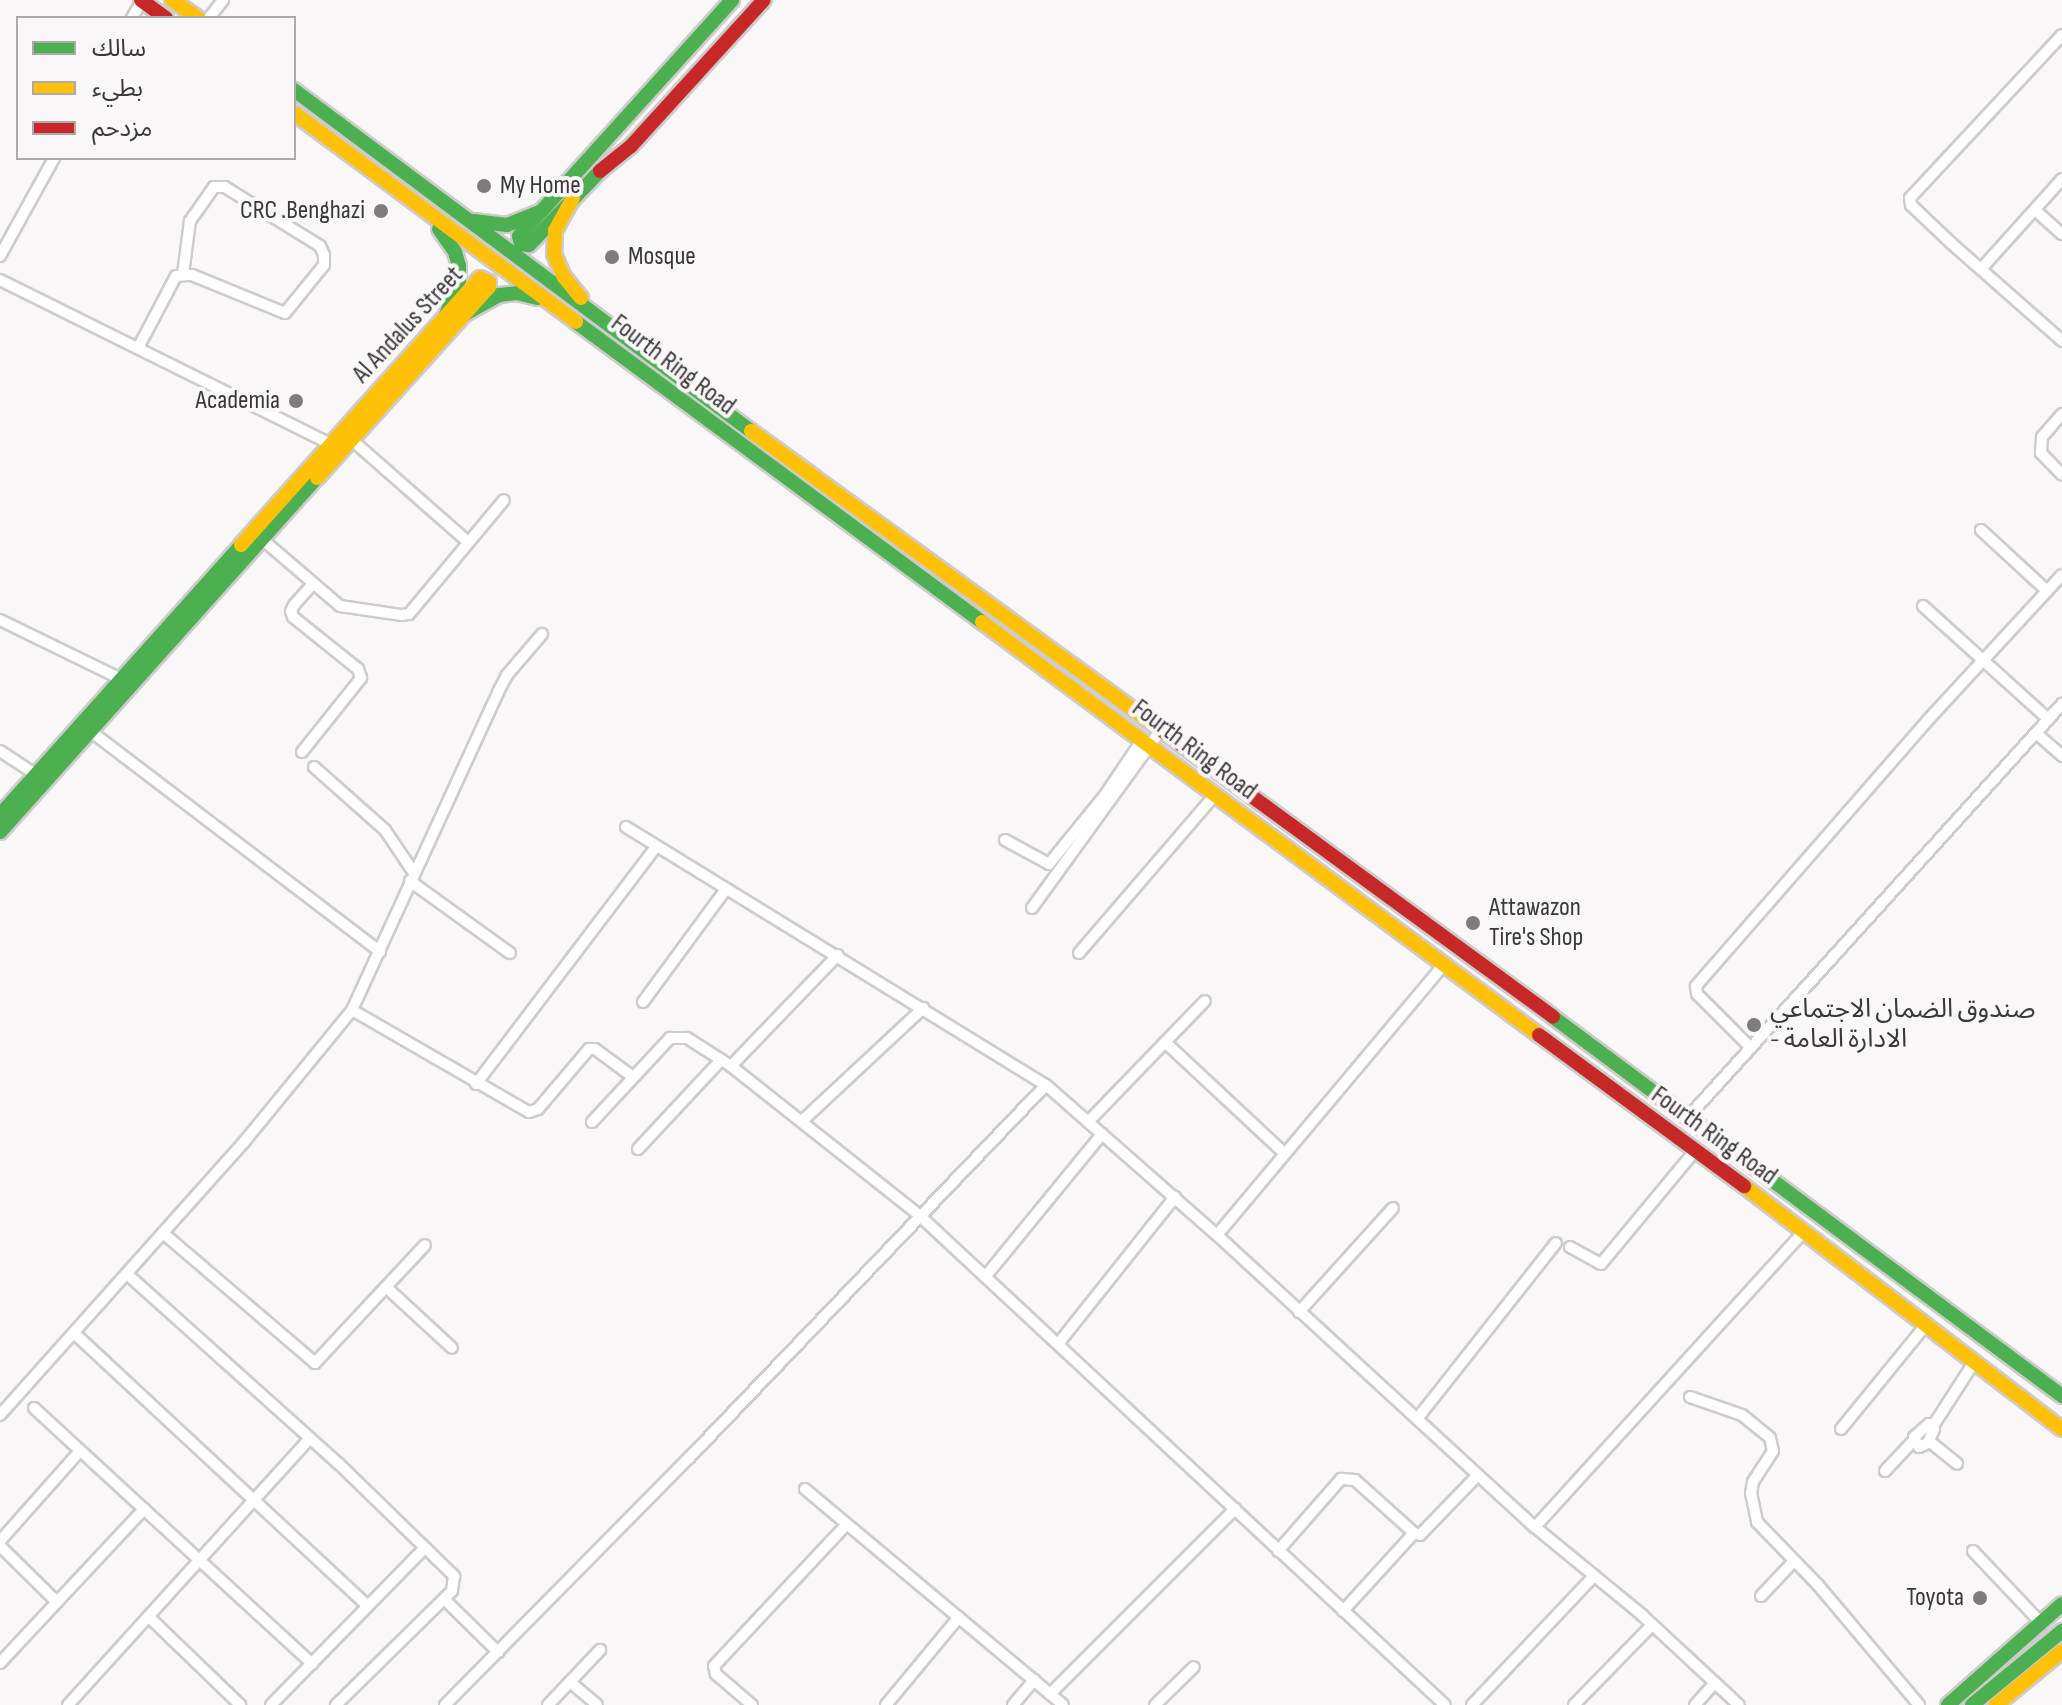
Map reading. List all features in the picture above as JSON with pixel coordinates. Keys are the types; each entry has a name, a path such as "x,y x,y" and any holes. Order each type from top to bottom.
{"main road":[{"path":"142,0 163,16"},
{"path":"172,0 195,16"},
{"path":"732,0 519,236 521,244 529,245 573,198 637,140 764,0"},
{"path":"687,50 704,66"},
{"name":"Fourth Ring Road","path":"296,91 600,321 1689,1116 2062,1396"},
{"name":"Fourth Ring Road","path":"296,115 1804,1231 1973,1364 2062,1429"},
{"path":"573,198 555,230 554,254 564,277 600,321"},
{"path":"469,220 507,225 541,211"},
{"path":"428,215 455,252 459,266 459,280 445,318"},
{"name":"Al Andalus Street","path":"0,815 119,678 280,511 352,440 489,287 484,278 480,278 330,444 280,511 263,540 0,832"},
{"path":"465,314 491,298 508,294 526,294 549,302"},
{"path":"1390,924 1392,912 1405,908"},
{"path":"1948,1705 2062,1604"},
{"path":"1972,1705 2062,1631"},
{"path":"1996,1705 2062,1651"}],"street":[{"path":"211,16 223,0"},
{"path":"2062,35 1910,198 1913,207 2062,341"},
{"path":"0,256 53,160"},
{"path":"1981,269 2062,179"},
{"path":"138,348 176,276 183,274 285,313 324,265 324,255 320,246 225,187 214,187 190,221 183,274"},
{"path":"2035,210 2062,234"},
{"path":"0,280 330,444"},
{"path":"2062,414 2042,437 2041,453 2062,475"},
{"path":"352,440 468,542"},
{"path":"263,540 340,606 409,614 504,500"},
{"path":"1981,530 2047,591"},
{"path":"1751,1048 1697,994 1696,986 1982,661 2062,575"},
{"path":"302,752 361,678 358,669 293,617 291,611 294,605 312,585"},
{"path":"1923,606 2048,719"},
{"path":"0,620 119,678"},
{"path":"0,1415 163,1233 352,1010 507,675 542,634"},
{"path":"1689,1116 2062,704"},
{"path":"89,730 380,952"},
{"path":"1005,840 1049,864 1145,743 1161,730"},
{"path":"2036,733 2062,756"},
{"path":"1032,908 1145,743"},
{"path":"0,751 35,774"},
{"path":"314,767 385,830 412,877 510,953"},
{"path":"1079,953 1215,795"},
{"path":"626,827 655,848 838,955 1046,1085 1217,1235 1477,1476 1652,1625 1739,1705"},
{"path":"476,1084 655,848"},
{"path":"643,1002 726,889"},
{"path":"638,1149 838,955"},
{"path":"1217,1235 1444,964"},
{"path":"1088,1122 1205,1001"},
{"path":"802,1121 923,1008"},
{"path":"352,1010 529,1112 538,1109 583,1051 595,1049 633,1077"},
{"path":"592,1122 670,1038 687,1038 726,1063 920,1216 1445,1705"},
{"path":"1165,1042 1285,1154"},
{"path":"445,1705 1046,1085"},
{"path":"985,1277 1102,1134"},
{"path":"1570,1247 1595,1264 1601,1264 1694,1152"},
{"path":"1058,1344 1175,1197"},
{"path":"1299,1312 1393,1208"},
{"path":"1535,1527 1804,1231"},
{"path":"163,1233 265,1318 310,1362 319,1361 425,1245"},
{"path":"1417,1419 1556,1243"},
{"path":"127,1274 310,1438 454,1576 454,1586 444,1599 336,1705"},
{"path":"387,1288 452,1348"},
{"path":"1841,1429 1925,1326"},
{"path":"74,1333 368,1606"},
{"path":"1914,1440 1921,1447 1929,1441 1933,1426 1973,1364"},
{"path":"1690,1397 1742,1415 1773,1442 1773,1451 1753,1482 1751,1502 1763,1531 1794,1561 1919,1705"},
{"path":"34,1408 312,1664"},
{"path":"1885,1471 1927,1425 1933,1426"},
{"path":"68,1705 310,1438"},
{"path":"1929,1441 1957,1464"},
{"path":"57,1602 0,1544 80,1451"},
{"path":"1343,1611 1414,1533 1425,1532 1477,1476"},
{"path":"1278,1551 1335,1484 1347,1478 1355,1480 1414,1533"},
{"path":"805,1489 1063,1705"},
{"path":"0,1663 144,1509"},
{"path":"1050,1694 1235,1509"},
{"path":"752,1705 713,1668 846,1525"},
{"path":"271,1705 425,1548"},
{"path":"1973,1551 2041,1623"},
{"path":"1761,1596 1794,1561"},
{"path":"1472,1705 1594,1576"},
{"path":"444,1599 498,1652"},
{"path":"149,1617 240,1705"},
{"path":"886,1705 959,1617"},
{"path":"1574,1705 1652,1625"},
{"path":"548,1705 600,1650"},
{"path":"1155,1705 1194,1667"},
{"path":"1013,1705 1034,1680"},
{"path":"570,1682 597,1705"},
{"path":"1695,1705 1715,1683"}],"traffic: fast":[{"path":"600,171 529,245 521,244 519,236 732,0"},
{"path":"296,91 751,431"},
{"path":"474,221 507,225 541,211"},
{"path":"439,229 455,252 459,266 459,280 445,318"},
{"path":"465,314 499,295 517,293 537,298"},
{"path":"576,322 982,622"},
{"path":"0,832 317,478"},
{"path":"0,815 241,545"},
{"path":"1553,1017 2062,1396"},
{"path":"1948,1705 2062,1604"},
{"path":"1972,1705 2062,1631"}],"traffic: slow":[{"path":"172,0 195,16"},
{"path":"296,114 576,322"},
{"path":"573,198 555,230 554,254 564,277 581,298"},
{"path":"241,545 480,278 489,282 489,287 317,478"},
{"path":"751,431 1164,732"},
{"path":"982,622 1539,1035"},
{"path":"1744,1186 2062,1429"},
{"path":"1996,1705 2062,1651"}],"traffic: jam":[{"path":"141,0 163,16"},
{"path":"600,171 631,146 764,0"},
{"path":"1164,732 1553,1017"},
{"path":"1539,1035 1744,1186"}],"place":[{"name":"My Home","path":"484,186"},
{"name":"CRC .Benghazi","path":"381,211"},
{"name":"Mosque","path":"612,257"},
{"name":"Academia","path":"296,401"},
{"name":"Attawazon Tire's Shop","path":"1473,923"},
{"name":"صندوق الضمان الاجتماعي - الادارة العامة","path":"1754,1025"},
{"name":"Toyota","path":"1980,1598"}]}
